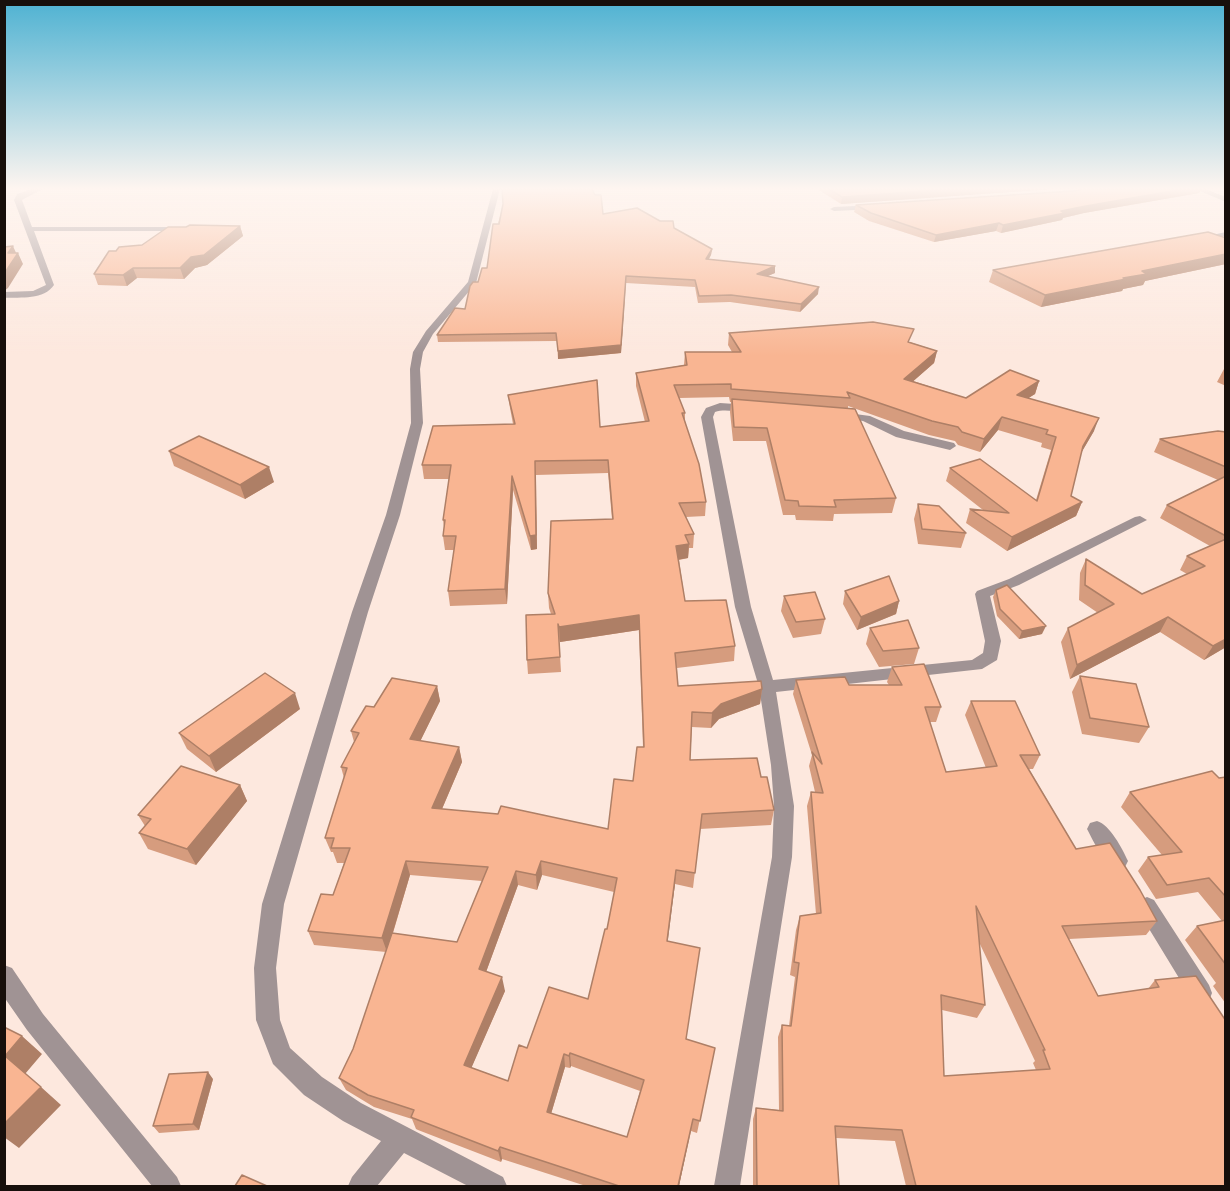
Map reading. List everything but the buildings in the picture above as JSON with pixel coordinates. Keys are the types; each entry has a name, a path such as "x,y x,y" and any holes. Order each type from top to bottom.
{"street":[{"path":"4,295 34,294 50,285 35,245"},
{"path":"482,245 472,283 429,333 418,352 415,369 417,423 393,515 360,612 273,904 265,968 268,1020 281,1056 313,1086 352,1112 494,1186"},
{"path":"727,1186 782,857 784,807 767,687 743,607 707,417 710,410 720,406 764,409"},
{"path":"818,413 866,418 900,434 950,446"},
{"path":"767,687 976,664 991,656 993,641 982,594 1014,582 1140,520"},
{"path":"1097,829 1213,1010"},
{"path":"4,976 35,1022 168,1186"},
{"path":"361,1186 400,1138"}]}
